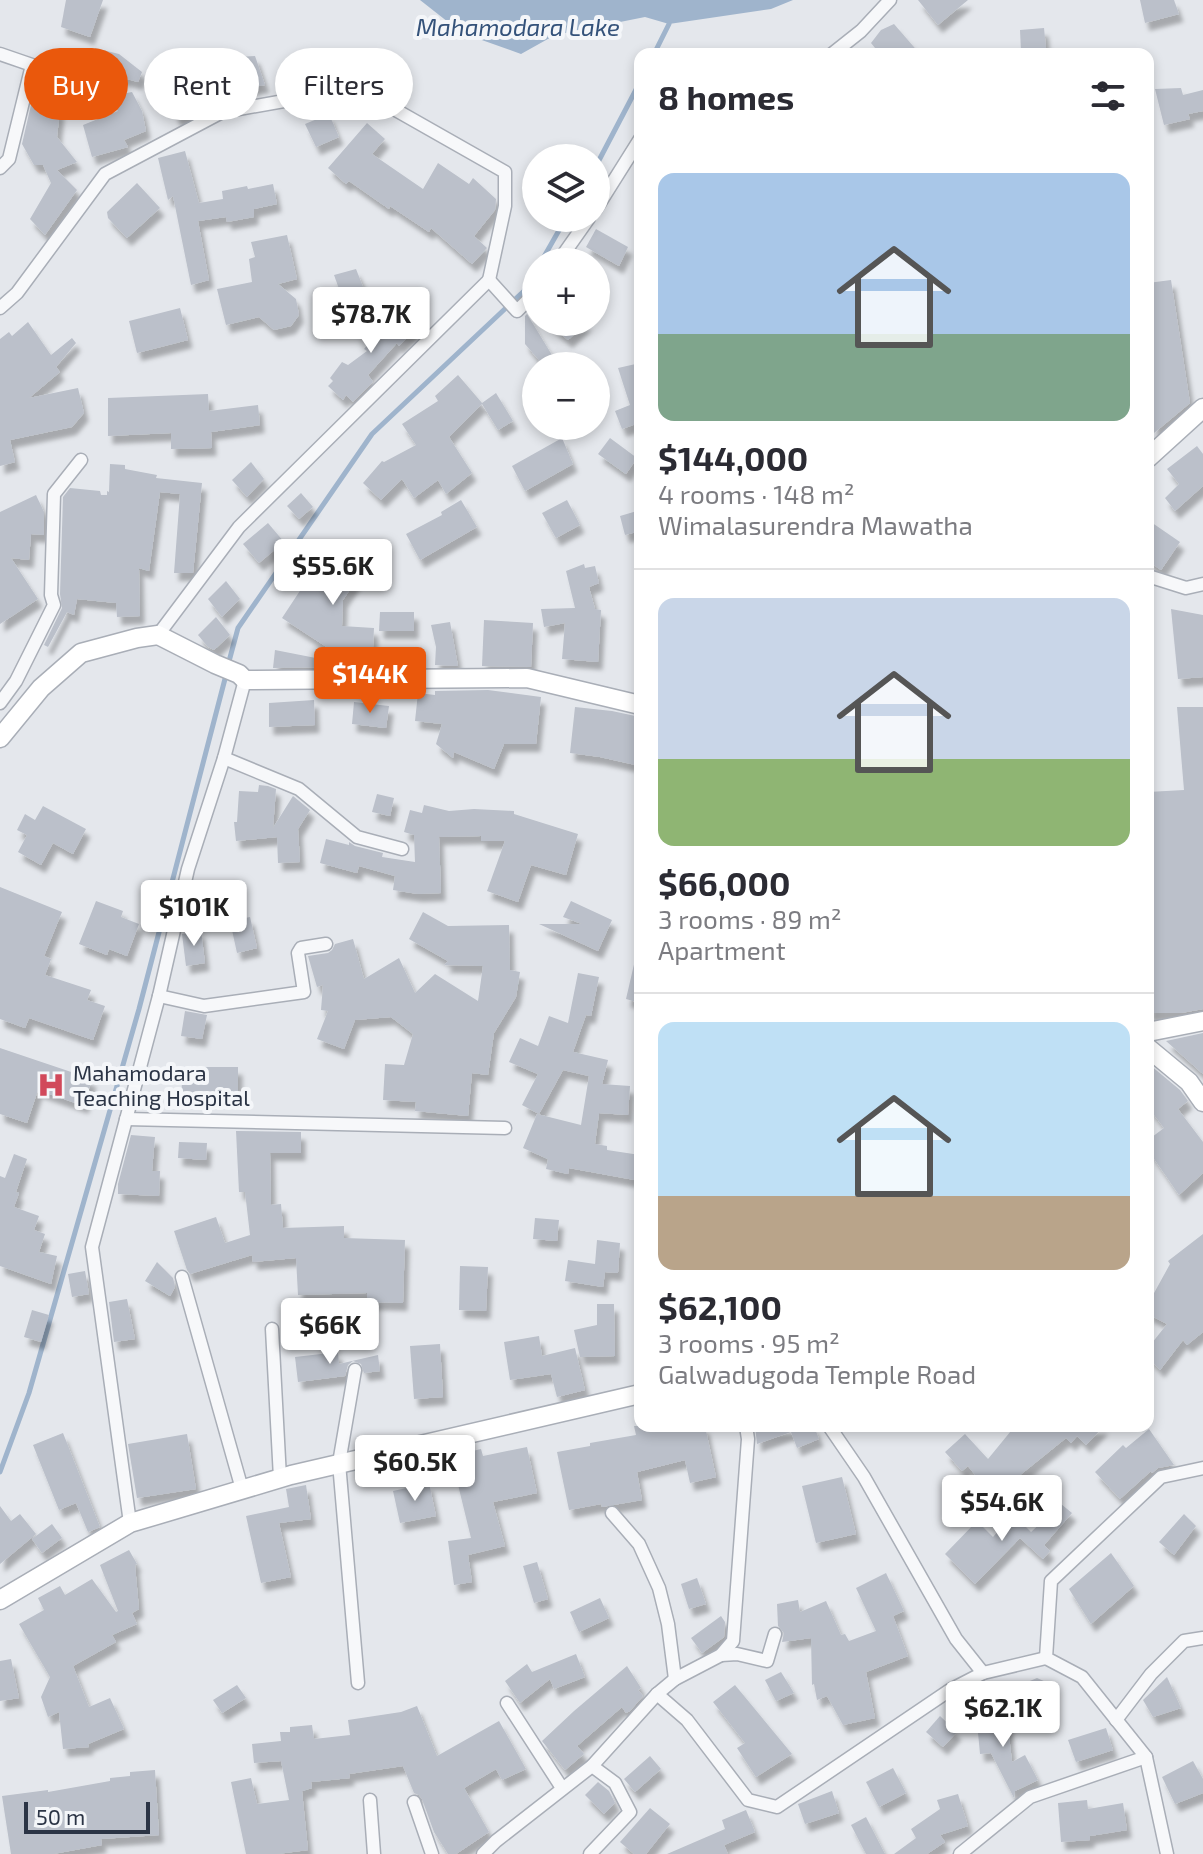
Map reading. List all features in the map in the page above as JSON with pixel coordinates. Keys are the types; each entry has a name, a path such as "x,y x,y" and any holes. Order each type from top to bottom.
{"street":[{"path":"840,48 861,31 890,0"},
{"path":"0,54 32,65 9,159 0,168"},
{"path":"0,308 17,293 105,174 222,112 357,88 505,172 505,206 489,280 239,527 158,635"},
{"path":"610,187 634,149"},
{"path":"489,280 517,311 522,306"},
{"path":"1154,449 1203,408"},
{"path":"0,703 16,681 54,605 51,595 54,494 81,460"},
{"path":"1154,578 1186,588 1201,587"},
{"path":"0,738 41,688 81,653 158,635 242,677 527,678 634,704"},
{"path":"130,1523 92,1247 159,996 188,869 224,758 242,677"},
{"path":"224,758 299,789 357,837 402,849"},
{"path":"159,996 204,1006 304,992 298,953 301,948 326,944"},
{"path":"1154,1031 1203,1021"},
{"path":"1154,1053 1189,1082 1203,1102"},
{"path":"126,1119 505,1128"},
{"path":"182,1277 242,1489"},
{"path":"272,1329 280,1478"},
{"path":"355,1370 339,1463 358,1683"},
{"path":"0,1600 130,1523 339,1463 634,1395"},
{"path":"483,1854 592,1766 657,1694 675,1679 721,1655 733,1641 747,1432"},
{"path":"833,1432 864,1477 956,1639 983,1673"},
{"path":"1046,1658 1051,1581 1161,1477 1203,1468"},
{"path":"612,1513 639,1544 659,1588 668,1624 675,1679"},
{"path":"721,1655 737,1654 767,1661 775,1634"},
{"path":"1116,1720 1151,1674 1184,1641 1203,1638"},
{"path":"657,1694 687,1720 748,1800 777,1807 950,1690 983,1673 1046,1658 1082,1677 1146,1757 1167,1854"},
{"path":"507,1703 562,1788"},
{"path":"960,1854 1030,1797 1146,1757"},
{"path":"590,1854 630,1812 615,1783 592,1766"},
{"path":"370,1800 374,1854"},
{"path":"414,1802 432,1854"}],"water":[{"name":"Mahamodara Lake","path":"420,0 793,0 771,9 669,24 645,17 555,35 521,54 462,33"}],"building":[{"path":"66,0 103,0 90,37 61,27"},
{"path":"918,0 968,0 938,25"},
{"path":"1140,0 1174,0 1179,14 1145,23"},
{"path":"894,24 915,48 875,48 871,43 881,30"},
{"path":"1044,28 1046,48 1021,48 1020,30"},
{"path":"128,61 142,72 138,82 128,79"},
{"path":"259,68 265,85 259,86"},
{"path":"1181,88 1183,95 1203,90 1203,111 1188,114 1190,119 1164,125 1155,89"},
{"path":"132,92 142,111 146,131 124,140 128,147 92,157 83,125 96,120 128,120 128,93"},
{"path":"28,120 59,120 57,137 77,162 57,170 77,190 45,235 30,219 51,183 43,165 34,165 22,144"},
{"path":"315,120 332,120 339,137 316,147 305,124"},
{"path":"367,123 385,139 372,154 423,189 438,163 469,184 473,178 496,199 495,210 474,236 487,248 472,264 431,228 429,232 349,181 346,184 328,168"},
{"path":"185,151 199,203 223,199 222,191 273,184 277,204 254,209 254,217 227,222 226,217 198,221 209,280 191,285 173,196 168,200 158,158"},
{"path":"137,183 160,208 127,238 108,218 107,212"},
{"path":"594,232 601,232 628,247 619,266 610,261 610,248 586,247"},
{"path":"287,235 297,279 278,284 296,299 299,315 291,326 274,330 259,317 226,325 217,289 252,282 249,259 255,257 251,242"},
{"path":"356,269 365,292 342,297 334,275"},
{"path":"1171,280 1190,403 1154,433 1154,282"},
{"path":"389,303 415,330 399,346 397,343 368,375 373,382 353,402 346,395 343,400 328,386 333,381 330,378 342,362 348,365 367,351 364,349 370,342 367,339 381,327 373,319"},
{"path":"180,308 188,340 137,353 129,321"},
{"path":"28,322 51,355 72,338 76,343 56,367 60,372 29,398 78,388 84,413 72,427 10,440 15,462 0,466 0,339 9,332 12,336"},
{"path":"525,336 540,336 550,352 532,352 525,344"},
{"path":"634,364 634,425 622,429 615,411 630,405 618,368"},
{"path":"458,375 482,403 496,393 513,421 498,430 482,404 449,437 472,473 446,494 438,480 414,498 402,479 381,500 363,483 382,461 416,445 402,424 438,401 435,396"},
{"path":"208,394 209,411 258,405 260,425 211,432 212,448 171,449 171,433 108,436 108,398"},
{"path":"610,438 634,456 634,462 626,474 598,454"},
{"path":"558,440 563,440 573,464 525,491 512,466"},
{"path":"1197,446 1203,454 1203,486 1175,511 1165,498 1179,484 1167,469"},
{"path":"251,462 264,479 247,497 232,480"},
{"path":"110,464 125,465 125,469 157,475 156,478 202,483 193,573 174,573 180,494 160,492 149,571 139,568 140,616 117,617 116,603 77,599 74,615 67,612 48,647 44,645 62,608 63,497 70,488 100,491 101,495 107,495"},
{"path":"301,493 313,507 299,519 287,506"},
{"path":"36,495 44,512 44,535 31,534 29,560 11,558 38,599 0,624 0,512"},
{"path":"461,500 477,527 420,560 406,534 442,515 441,512"},
{"path":"567,500 580,525 556,538 542,513"},
{"path":"634,512 634,533 625,535 620,516"},
{"path":"268,523 284,542 259,563 243,544"},
{"path":"1154,524 1180,542 1161,570 1154,565"},
{"path":"338,539 368,563 343,600 342,626 374,628 372,667 356,666 282,618"},
{"path":"584,564 585,568 595,566 599,583 589,587 595,609 601,610 598,662 562,659 565,623 544,627 541,609 575,608 566,571"},
{"path":"226,581 240,599 222,617 208,599"},
{"path":"1171,609 1203,615 1203,677 1178,679"},
{"path":"380,612 414,612 414,631 379,631"},
{"path":"216,617 230,635 214,650 198,635"},
{"path":"484,620 533,623 531,667 482,666"},
{"path":"450,622 458,666 435,665 436,647 431,625"},
{"path":"275,650 326,660 326,667 273,668"},
{"path":"488,690 541,697 536,744 504,744 494,769 454,752 453,758 436,744 442,724 415,721 418,693 435,695 435,691"},
{"path":"314,700 315,725 269,727 269,703"},
{"path":"354,702 389,706 386,728 352,724"},
{"path":"575,707 634,716 634,765 570,753"},
{"path":"1177,707 1203,707 1203,1009 1154,1013 1154,792 1184,790"},
{"path":"259,785 276,789 273,828 293,796 310,810 298,829 300,862 278,863 277,837 236,841 234,822 237,822 239,791 258,792"},
{"path":"377,794 394,798 390,816 372,812"},
{"path":"424,805 449,811 514,811 514,814 578,834 566,875 531,865 518,902 487,891 505,841 481,841 481,836 439,837 441,893 418,894 393,890 395,876 359,866 357,873 320,863 326,839 349,845 349,842 383,853 382,857 415,862 414,835 404,832 410,810 422,813"},
{"path":"43,806 86,829 73,854 53,843 41,865 18,852 27,835 17,830 25,814 35,820"},
{"path":"0,887 62,912 44,956 51,959 45,975 91,990 87,1000 105,1006 93,1040 29,1018 25,1028 0,1019"},
{"path":"96,901 123,911 121,917 139,924 127,956 109,949 107,955 79,944"},
{"path":"571,901 612,920 598,951 539,924 582,924 563,917"},
{"path":"423,912 448,926 509,925 510,970 520,972 516,997 494,1033 488,1075 472,1073 468,1116 415,1111 416,1102 383,1100 385,1064 404,1065 413,1034 391,1017 355,1020 344,1049 317,1039 328,1011 321,1010 323,985 317,987 308,956 328,953 335,944 353,939 364,979 399,958 415,993 435,974 478,1001 483,966 444,965 448,961 409,939"},
{"path":"250,917 257,948 237,953 230,921"},
{"path":"201,931 205,963 186,966 182,934"},
{"path":"634,964 634,1001 626,999"},
{"path":"578,973 599,977 591,1016 586,1015 573,1052 608,1060 602,1084 630,1086 628,1115 599,1113 595,1144 607,1146 607,1150 634,1154 634,1180 569,1168 568,1174 546,1169 548,1159 523,1148 537,1114 581,1125 589,1076 563,1070 539,1114 522,1105 538,1074 509,1062 520,1038 538,1046 549,1016 568,1023"},
{"path":"185,1011 207,1015 202,1039 181,1036"},
{"path":"1203,1033 1203,1074 1166,1041"},
{"path":"0,1048 92,1079 84,1106 38,1090 27,1123 0,1114"},
{"path":"183,1067 238,1067 238,1097 181,1097"},
{"path":"1154,1068 1188,1101 1178,1109 1203,1142 1203,1173 1179,1195 1154,1159 1154,1136 1164,1128 1154,1115"},
{"path":"236,1131 301,1132 301,1153 270,1153 271,1205 281,1204 283,1228 344,1226 344,1238 405,1240 403,1303 367,1302 367,1293 298,1295 296,1258 253,1262 252,1255 190,1274 174,1231 216,1217 225,1243 250,1235 245,1192 239,1192"},
{"path":"131,1135 155,1137 152,1171 160,1171 159,1196 118,1194"},
{"path":"179,1142 207,1143 206,1160 178,1158"},
{"path":"14,1154 27,1159 14,1207 39,1216 34,1230 45,1234 39,1252 57,1256 51,1284 0,1266 0,1176 5,1178"},
{"path":"535,1218 559,1220 557,1241 533,1239"},
{"path":"1203,1234 1203,1332 1187,1345 1183,1340 1160,1370 1154,1364 1154,1340 1167,1324 1154,1317 1154,1293 1170,1264 1168,1261"},
{"path":"597,1240 620,1243 618,1273 605,1272 603,1287 565,1281 568,1260 595,1264"},
{"path":"157,1262 173,1278 175,1287 170,1296 145,1281"},
{"path":"460,1266 488,1267 486,1311 459,1310"},
{"path":"85,1271 89,1294 72,1297 68,1274"},
{"path":"127,1299 135,1339 114,1342 109,1302"},
{"path":"597,1304 614,1304 615,1356 580,1357 574,1330 597,1325"},
{"path":"32,1310 49,1315 41,1342 24,1337"},
{"path":"539,1336 542,1356 575,1348 585,1390 557,1397 551,1374 510,1380 504,1342"},
{"path":"440,1344 443,1397 414,1399 410,1346"},
{"path":"338,1352 339,1364 378,1355 380,1371 364,1373 361,1364 353,1361 348,1365 345,1376 298,1382 295,1357"},
{"path":"635,1432 706,1432 716,1477 690,1483 685,1460 637,1472 642,1500 569,1510 557,1452 636,1435"},
{"path":"756,1432 791,1432 757,1444"},
{"path":"791,1432 816,1432 819,1439 797,1448"},
{"path":"1010,1432 1098,1432 1086,1445 1077,1436 1071,1443 1066,1438 993,1497 968,1466 962,1471 945,1452 965,1434 988,1459"},
{"path":"1145,1432 1151,1432 1174,1465 1151,1471 1120,1499 1095,1472 1123,1445 1126,1448"},
{"path":"63,1433 100,1527 88,1532 76,1503 59,1510 33,1445"},
{"path":"187,1434 196,1489 137,1498 128,1444"},
{"path":"527,1447 537,1493 493,1502 505,1546 468,1555 472,1582 454,1585 448,1541 471,1538 451,1456 481,1449 483,1456"},
{"path":"842,1477 856,1534 816,1543 802,1486"},
{"path":"429,1483 436,1516 400,1523 393,1491"},
{"path":"306,1485 311,1519 279,1523 291,1577 261,1583 246,1516 289,1507 286,1489"},
{"path":"1061,1504 1072,1513 1044,1545 1050,1551 1043,1559 1020,1538 975,1584 945,1554 977,1521 993,1537 1013,1514 1031,1532"},
{"path":"0,1506 11,1521 20,1514 36,1534 0,1564"},
{"path":"1184,1514 1196,1526 1174,1555 1159,1542"},
{"path":"52,1524 62,1538 42,1553 32,1539"},
{"path":"129,1550 137,1564 139,1609 132,1613 137,1624 112,1635 116,1642 73,1666 89,1707 110,1698 124,1729 88,1744 89,1747 63,1749 59,1712 48,1717 41,1697 50,1677 19,1624 44,1610 38,1598 60,1586 65,1595 92,1579 118,1611 100,1565"},
{"path":"1111,1553 1134,1586 1091,1624 1069,1589"},
{"path":"537,1562 548,1599 534,1603 523,1566"},
{"path":"886,1573 904,1611 893,1616 908,1656 866,1672 875,1718 843,1725 827,1696 817,1700 812,1685 811,1638 782,1642 784,1633 778,1626 777,1604 798,1600 800,1612 826,1601 841,1635 845,1634 849,1641 876,1631 856,1588"},
{"path":"697,1578 706,1604 689,1609 681,1584"},
{"path":"600,1598 609,1618 579,1632 570,1612"},
{"path":"721,1616 725,1622 724,1637 702,1653 691,1638"},
{"path":"576,1654 585,1677 554,1689 550,1679 520,1703 505,1681 527,1664 532,1672"},
{"path":"11,1659 19,1698 0,1701 0,1661"},
{"path":"627,1666 643,1696 630,1711 626,1713 622,1707 577,1746 584,1754 565,1770 542,1741"},
{"path":"781,1672 794,1693 776,1701 765,1680"},
{"path":"1167,1677 1181,1708 1153,1717 1143,1700"},
{"path":"1037,1678 1046,1682 1051,1695 1021,1709 1008,1690"},
{"path":"237,1685 246,1698 222,1713 213,1700"},
{"path":"735,1685 792,1754 756,1777 737,1748 745,1743 713,1702"},
{"path":"417,1706 437,1756 499,1721 526,1769 502,1780 496,1769 464,1788 489,1832 456,1854 448,1854 434,1832 422,1799 414,1793 403,1766 349,1774 350,1778 311,1782 312,1788 302,1791 308,1850 246,1854 231,1782 251,1778 257,1804 289,1800 281,1761 254,1763 252,1744 281,1741 280,1732 290,1732 290,1727 312,1725 314,1739 350,1735 348,1720 401,1712"},
{"path":"1006,1708 1012,1762 1025,1755 1038,1780 1015,1791 1014,1798 991,1753 980,1754 976,1711"},
{"path":"940,1716 957,1732 943,1747 926,1732"},
{"path":"1106,1728 1113,1750 1076,1762 1068,1740"},
{"path":"650,1756 661,1769 635,1792 624,1779"},
{"path":"1193,1761 1203,1779 1203,1793 1175,1804 1162,1777"},
{"path":"893,1768 906,1793 879,1807 866,1782"},
{"path":"155,1770 159,1835 101,1839 102,1845 53,1854 11,1854 2,1796 48,1792 110,1781 110,1778 130,1776 130,1772"},
{"path":"598,1782 609,1791 615,1803 604,1814 585,1795"},
{"path":"832,1791 839,1813 805,1824 798,1804"},
{"path":"958,1794 968,1826 940,1835 945,1842 927,1854 894,1854 916,1838 911,1829 940,1809 937,1800"},
{"path":"1087,1800 1088,1809 1123,1803 1127,1830 1090,1836 1090,1840 1061,1842 1058,1803"},
{"path":"650,1808 670,1824 646,1854 634,1854 620,1842"},
{"path":"746,1810 755,1832 724,1845 728,1854 667,1854 725,1829 722,1820"},
{"path":"866,1817 885,1854 866,1854 851,1825"}],"waterway":[{"path":"657,48 669,24"},
{"path":"608,144 634,93"},
{"path":"549,248 558,232"},
{"path":"228,665 238,628 372,434 522,293"},
{"path":"0,1472 29,1393 139,1009 226,675"}],"place":[{"name":"Mahamodara Teaching Hospital","path":"51,1085"}]}
